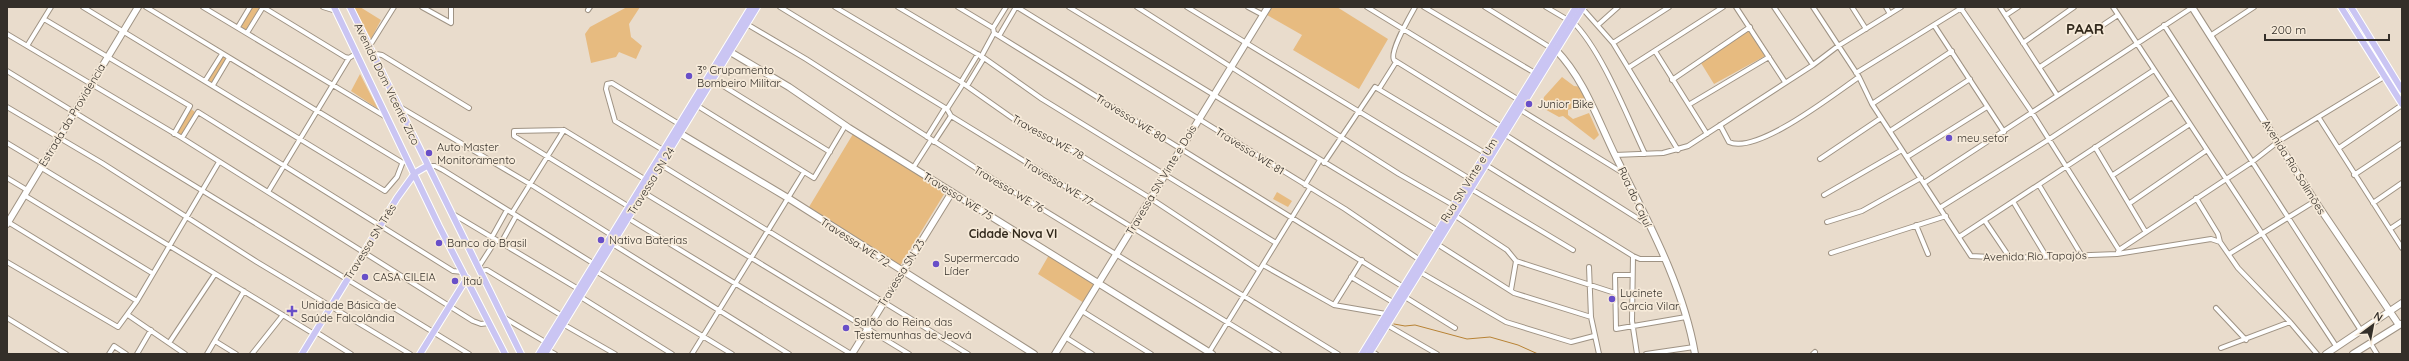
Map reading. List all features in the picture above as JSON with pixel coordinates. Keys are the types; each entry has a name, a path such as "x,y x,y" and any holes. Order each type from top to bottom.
{"main road":[{"name":"Avenida Dom Vicente Zico","path":"350,7 443,206 450,212"},
{"name":"Travessa SN 24","path":"648,181 661,165 678,132 744,23 751,7"},
{"name":"Travessa SN 24","path":"744,23 757,7"},
{"name":"Rua SN Vinte e Um","path":"1416,274 1420,260 1453,205 1470,179 1482,167 1486,153 1502,127 1519,109 1576,10 1583,7"},
{"path":"2341,7 2402,104"},
{"path":"2350,7 2401,89"},
{"name":"Avenida Dom Vicente Zico","path":"335,9 463,272 506,354"},
{"name":"Rua SN Vinte e Um","path":"1372,353 1388,324 1396,304 1437,244 1471,189 1482,167 1504,134 1519,100 1535,73 1553,49"},
{"path":"2384,76 2389,78 2401,89"},
{"name":"Travessa SN 24","path":"539,354 547,348 648,181 663,150 678,132 679,124 694,105"},
{"path":"415,173 426,167"},
{"name":"Travessa SN Três","path":"302,354 364,252 415,173"},
{"path":"450,212 503,317 517,351 521,354"},
{"path":"420,354 466,278"},
{"name":"Rua SN Vinte e Um","path":"1362,354 1386,314 1405,297 1406,288"}],"street":[{"path":"27,46 51,7"},
{"path":"83,7 385,191 397,177 402,164"},
{"name":"Estrada da Providencia","path":"8,219 138,7"},
{"path":"146,7 402,164 409,162"},
{"path":"203,7 388,117"},
{"path":"238,27 250,7"},
{"path":"247,33 263,7 349,58"},
{"path":"323,7 335,9"},
{"path":"394,7 370,50 382,55 469,108"},
{"path":"422,7 451,23 450,7"},
{"name":"Travessa WE 77","path":"780,7 946,109 951,116 1338,354"},
{"name":"Travessa WE 78","path":"835,7 964,84 1025,127 1086,158 1150,198 1259,270"},
{"path":"898,7 981,56 1042,99 1276,243"},
{"name":"Travessa WE 80","path":"958,7 999,36 1406,288"},
{"path":"927,138 964,84 981,56 1006,7"},
{"path":"999,36 1017,7"},
{"name":"Travessa WE 81","path":"1017,7 1305,185 1345,208 1420,260"},
{"path":"1069,7 1438,231"},
{"path":"1136,7 1399,174 1453,205"},
{"path":"1187,7 1470,179"},
{"path":"1248,7 1263,15"},
{"name":"Travessa SN Vinte e Dois","path":"1055,354 1117,255 1164,174 1268,7"},
{"path":"1367,7 1519,100"},
{"path":"1415,7 1403,29 1392,57 1396,62 1502,127"},
{"path":"1424,7 1535,73"},
{"path":"1485,7 1553,49"},
{"path":"1546,7 1571,21 1582,31 1610,80 1645,154"},
{"path":"1583,7 1612,43 1678,150"},
{"path":"1598,24 1618,7"},
{"path":"1628,68 1723,7"},
{"path":"1736,7 1785,82"},
{"path":"1774,7 1813,65"},
{"name":"Avenida Rio Tapajós","path":"1813,7 1858,75 1872,104 1941,207 1971,256 2010,258 2082,256 2163,248 2202,239 2220,242"},
{"path":"1852,7 1866,29"},
{"path":"1886,7 1890,14"},
{"path":"1615,155 1645,154 1678,150 1707,134 1813,65 1838,46 1901,7"},
{"path":"1720,125 1728,142 1732,144 1754,142 1794,121 1858,75 1961,7 2031,111 2118,252 2145,231 2252,162 2279,141 2319,118 2384,76"},
{"path":"2000,7 2057,95"},
{"path":"2006,15 2018,7"},
{"path":"2024,43 2074,7"},
{"path":"2113,7 2225,180 2262,234 2334,350"},
{"path":"1924,183 2004,132 2031,111 2193,7"},
{"name":"Avenida Rio Solimões","path":"2193,7 2210,36 2279,141 2315,201 2389,311 2400,324"},
{"path":"2210,36 2254,7"},
{"path":"1612,43 1665,8"},
{"path":"2040,67 2118,15"},
{"path":"44,19 107,58 190,106 174,134"},
{"name":"Travessa WE 76","path":"744,23 927,138 1278,354"},
{"path":"1934,25 2004,132"},
{"path":"2164,25 2360,329"},
{"path":"1672,80 1750,28"},
{"path":"7,34 182,138 476,322 489,323"},
{"name":"Rua do Cajuí","path":"1553,49 1570,64 1582,84 1625,174 1684,304 1695,354"},
{"name":"Travessa WE 75","path":"728,50 789,87 845,126 1210,353"},
{"path":"1655,51 1672,80 1690,104 1707,134"},
{"path":"1872,104 1952,51"},
{"path":"268,192 299,138 349,58 357,53"},
{"path":"205,81 222,54"},
{"path":"964,84 981,56"},
{"path":"1690,104 1769,56"},
{"path":"213,85 230,58"},
{"path":"1379,89 1396,62"},
{"path":"1941,207 2048,140 2154,70"},
{"path":"7,71 74,110 201,191 469,354"},
{"path":"711,78 830,152"},
{"path":"1890,131 1970,79"},
{"path":"663,150 615,121 606,89 607,84 612,83 679,124"},
{"path":"1305,185 1341,136 1374,87 1486,153"},
{"path":"1959,237 2014,203 2065,166 2172,97"},
{"path":"2338,148 2402,104"},
{"path":"694,105 813,178 845,126"},
{"path":"397,106 530,184 614,236"},
{"path":"7,107 58,137 257,262 410,354"},
{"path":"1907,157 1987,107"},
{"path":"1519,109 1625,174"},
{"path":"182,138 198,112 453,271 463,272"},
{"path":"914,168 951,116"},
{"path":"1820,159 1881,118"},
{"path":"2319,118 2402,248"},
{"path":"2113,175 2190,124"},
{"path":"631,208 514,136 516,129 564,130 648,181"},
{"path":"501,243 530,184 564,130"},
{"name":"Travessa WE 72","path":"678,132 788,198 902,272 1034,354"},
{"path":"1504,134 1648,225"},
{"path":"7,143 41,166 215,274 282,315 351,354"},
{"path":"2354,174 2402,143"},
{"path":"2095,148 2130,203 2145,231"},
{"path":"1824,195 1902,150"},
{"path":"2130,203 2207,150"},
{"path":"7,262 118,327 137,301 152,273 170,246 219,162"},
{"path":"661,165 968,354"},
{"path":"426,167 439,167 732,354"},
{"path":"1482,167 1633,256 1640,259 1664,259"},
{"path":"692,354 804,172"},
{"path":"7,178 25,193 152,273"},
{"path":"1827,222 1862,211 1921,178"},
{"path":"2372,203 2402,183"},
{"path":"2040,185 2082,256"},
{"path":"1210,353 1227,322 1310,188"},
{"path":"1471,189 1573,250"},
{"path":"642,191 909,354"},
{"name":"Travessa SN 23","path":"851,354 952,192"},
{"path":"2196,198 2218,234 2220,242 2228,254 2242,272 2290,322 2316,354"},
{"path":"2228,254 2262,234 2288,216 2315,201"},
{"path":"2014,203 2046,256"},
{"path":"507,210 479,269 487,270 615,354"},
{"path":"450,212 494,238 580,293 672,354"},
{"path":"1454,215 1507,250 1516,261 1615,293"},
{"path":"1831,253 1946,216"},
{"path":"625,217 851,354"},
{"path":"8,219 137,301"},
{"path":"1985,221 2010,258"},
{"path":"2390,229 2402,221"},
{"path":"1916,225 1928,254"},
{"path":"610,242 789,354"},
{"path":"1437,244 1511,290 1526,297 1591,317"},
{"path":"1633,256 1632,327 1637,354"},
{"path":"1334,305 1362,260"},
{"path":"1511,290 1516,261"},
{"path":"1263,265 1334,305 1386,314"},
{"path":"1589,267 1591,317 1599,354"},
{"path":"169,343 215,274"},
{"path":"1416,274 1501,319 1571,342 1594,336"},
{"path":"1632,274 1615,275 1616,329 1686,317"},
{"path":"1351,277 1396,304"},
{"path":"207,354 244,291"},
{"path":"1405,297 1455,328"},
{"path":"2326,354 2334,350 2360,329 2402,303"},
{"path":"2216,308 2246,340"},
{"path":"1082,311 1151,354"},
{"path":"128,315 185,354"},
{"path":"252,354 282,315"},
{"path":"503,317 554,354"},
{"path":"7,318 66,354"},
{"path":"2221,348 2246,340 2290,322"},
{"path":"1388,324 1437,354"},
{"path":"2354,354 2400,324"},
{"path":"137,354 151,330"},
{"path":"1065,337 1092,354"},
{"path":"215,341 236,354"},
{"path":"2371,344 2377,354"},
{"path":"109,354 114,346 126,354"},
{"path":"1646,354 1694,347"}],"shaded area":[{"path":"253,7 260,7 246,30 240,27"},
{"path":"354,7 360,7 381,20 371,39"},
{"path":"627,7 640,7 629,24 631,37 642,46 636,59 619,52 616,57 591,63 585,34 590,27"},
{"path":"1272,7 1337,7 1388,39 1359,89 1293,50 1302,35 1267,15"},
{"path":"1749,30 1765,56 1714,84 1701,63"},
{"path":"222,54 229,58 213,85 205,81"},
{"path":"360,74 378,109 351,91"},
{"path":"1562,77 1574,86 1582,87 1588,102 1568,110 1568,115 1573,119 1589,113 1599,135 1594,140 1563,116 1559,117 1541,107 1544,97"},
{"path":"191,109 195,112 181,135 177,132"},
{"path":"853,134 946,191 900,266 809,207"},
{"path":"1277,192 1292,201 1288,207 1273,199"},
{"path":"1049,255 1096,284 1084,303 1038,274"}],"waterway":[{"path":"1394,324 1405,326 1415,325 1467,339 1490,337 1518,345 1538,354"}],"place":[{"name":"3º Grupamento Bombeiro Militar","path":"689,76"},
{"name":"Junior Bike","path":"1529,104"},
{"name":"meu setor","path":"1949,138"},
{"name":"Auto Master Monitoramento","path":"429,153"},
{"name":"Nativa Baterias","path":"601,240"},
{"name":"Banco do Brasil","path":"439,243"},
{"name":"Supermercado Líder","path":"936,264"},
{"name":"CASA CILEIA","path":"365,277"},
{"name":"Itaú","path":"455,281"},
{"name":"Lucinete Garcia Vilar","path":"1612,299"},
{"name":"Unidade Básica de Saúde Falcolândia","path":"292,311"},
{"name":"Salão do Reino das Testemunhas de Jeová","path":"846,328"}],"district":[{"name":"PAAR","path":"2085,29"},
{"name":"Cidade Nova VI","path":"1013,234"}]}
